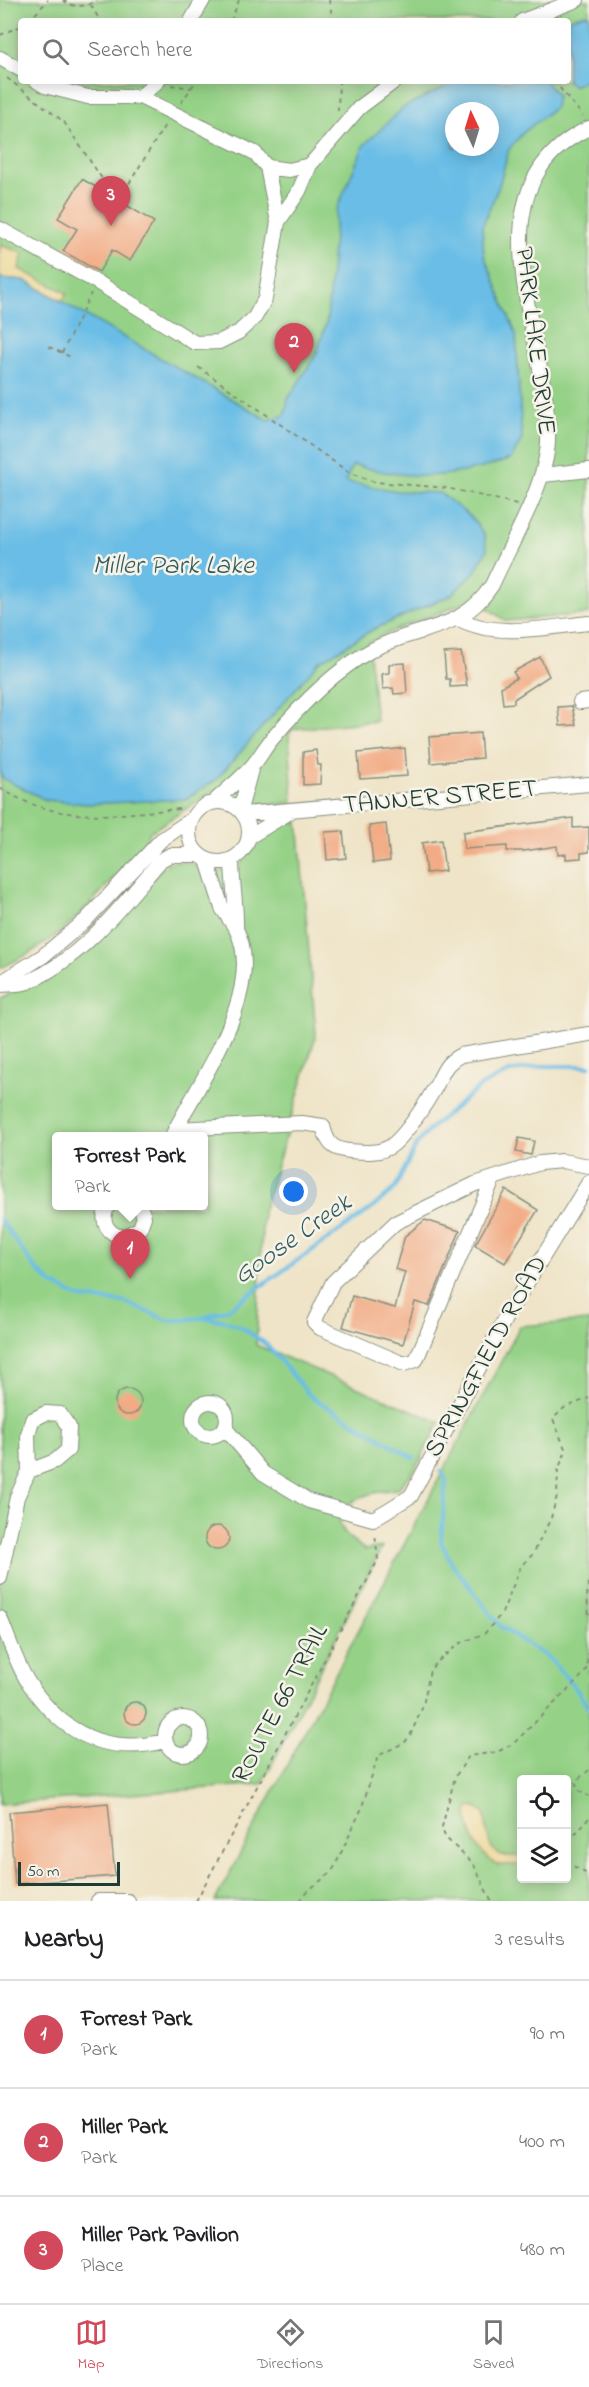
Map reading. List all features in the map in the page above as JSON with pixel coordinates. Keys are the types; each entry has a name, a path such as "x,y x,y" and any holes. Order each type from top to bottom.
{"street":[{"path":"193,18 203,0"},
{"path":"530,18 577,0"},
{"path":"0,58 18,68"},
{"path":"0,229 97,282 195,343 219,342 239,332 255,317 264,299 278,222 267,167 255,153 140,97 88,97 42,84"},
{"path":"140,97 155,84"},
{"path":"278,222 299,191 310,165 359,108 391,84"},
{"name":"PARK LAKE DRIVE","path":"213,803 252,765 272,739 324,686 350,664 387,643 459,619 483,599 492,585 543,475 548,442 546,404 521,268 521,229 534,178 546,160 560,146 589,128"},
{"path":"267,167 289,170 310,165"},
{"path":"543,475 589,470"},
{"path":"459,619 473,626 500,630 589,623"},
{"name":"PARK LAKE DRIVE","path":"242,812 252,765"},
{"name":"TANNER STREET","path":"242,812 267,810 290,812 589,784"},
{"path":"213,803 227,803 242,812 247,821 249,837 246,846 232,860 219,862 203,857 170,855 162,860 98,932 66,959 26,983 0,984 43,956 77,928 189,814 213,803"},
{"name":"TANNER STREET","path":"249,837 290,812"},
{"path":"174,1132 241,997 245,968 241,940 222,908 203,857 189,838 189,814"},
{"path":"232,860 232,886 237,911 236,929"},
{"path":"186,1132 302,1123 323,1126 327,1141 339,1150 368,1153 391,1146 402,1134 435,1086 447,1062 461,1055 589,1034"},
{"path":"493,1179 416,1360 404,1364 320,1328 314,1322 333,1282 395,1223 475,1184 540,1163 562,1161 589,1166"},
{"name":"SPRINGFIELD ROAD","path":"373,1519 411,1496 507,1315 589,1182"},
{"path":"106,1210 104,1216 108,1229 112,1234 124,1237 140,1228 144,1217 141,1210"},
{"path":"225,1428 263,1473 309,1502 373,1519"},
{"path":"0,1578 17,1497 29,1471"},
{"path":"0,1618 28,1681 61,1722 90,1739 117,1747 149,1745 165,1741"},
{"path":"98,1901 128,1901"}],"path":[{"path":"32,18 48,0"},
{"path":"63,0 75,6 83,6 97,0"},
{"path":"82,0 83,6"},
{"path":"232,18 239,0"},
{"path":"329,0 332,18"},
{"path":"90,4 98,18"},
{"path":"0,35 18,27"},
{"path":"7,79 64,122 107,186 122,195 194,84"},
{"path":"338,132 339,84"},
{"path":"557,84 589,122"},
{"path":"62,353 97,282"},
{"path":"49,347 73,358"},
{"path":"198,367 350,473 375,482 447,488 528,507"},
{"path":"0,788 23,801 53,812 87,816 189,814"},
{"path":"300,1901 311,1886 328,1876 334,1868 361,1810 378,1756 405,1742 410,1736 423,1706 430,1670 452,1648 485,1633 502,1613 517,1573 542,1539 557,1496 558,1470 566,1451 553,1419 564,1407 589,1398"},
{"name":"ROUTE 66 TRAIL","path":"196,1901 378,1560 373,1519"},
{"path":"589,1583 587,1597 589,1616"},
{"path":"491,1901 474,1865 445,1837 443,1819 455,1777 469,1756 497,1752 513,1744 576,1682 585,1670 589,1650"},
{"path":"589,1770 576,1781 576,1785 580,1792 589,1796"},
{"path":"571,1835 589,1818"},
{"path":"571,1864 589,1875"}],"green space":[{"path":"0,0 589,0 589,614 506,621 473,598 368,643 376,721 293,729 289,734 293,803 255,805 217,789 150,832 144,843 96,898 43,945 0,968"},
{"path":"298,821 316,1035 263,1212 256,1345 440,1422 415,1469 398,1489 382,1491 355,1500 345,1507 340,1516 341,1526 349,1537 365,1550 382,1547 262,1784 0,1804 0,998 57,972 168,863 189,863 198,867 206,875 227,869 238,870 255,844 269,831"},
{"path":"589,1321 589,1901 215,1901 520,1326"}],"sand":[{"path":"0,245 23,253 19,269 67,293 62,301 24,280 0,278"},
{"path":"474,1806 484,1812 488,1839 494,1851 507,1856 517,1856 517,1865 498,1865 479,1849 471,1834 468,1809"}],"water":[{"path":"589,15 589,78 574,86 571,84 571,18"},
{"name":"Miller Park Lake","path":"451,84 548,84 557,95 555,107 523,133 509,149 499,186 482,227 484,255 516,334 522,440 511,459 470,471 432,476 394,474 353,465 345,482 397,491 440,493 471,517 484,534 487,550 474,573 451,595 372,630 319,662 216,780 186,799 87,804 46,800 5,780 0,775 0,278 24,280 268,420 285,415 288,399 317,353 327,320 336,211 364,145 404,107"}],"building":[{"path":"82,179 111,196 121,197 126,205 154,222 130,261 112,250 99,272 63,251 77,229 58,218"},
{"path":"461,652 467,686 450,687 450,679 446,679 444,653"},
{"path":"540,657 549,676 514,699 514,703 503,704 501,687 517,678 513,672"},
{"path":"405,663 407,693 394,694 393,688 383,689 382,674 389,673 389,664"},
{"path":"572,706 576,725 560,726 558,707"},
{"path":"480,733 482,758 431,763 429,737"},
{"path":"405,748 407,776 360,779 358,753"},
{"path":"316,750 318,765 321,765 320,784 303,785 303,752"},
{"path":"573,818 573,828 589,827 589,852 581,853 581,858 566,859 566,854 558,855 557,846 524,851 507,851 507,846 464,849 463,832"},
{"path":"386,824 390,861 373,863 369,826"},
{"path":"343,831 346,858 327,860 325,832"},
{"path":"441,840 445,871 426,873 422,843"},
{"path":"519,1138 534,1141 531,1155 516,1152"},
{"path":"506,1190 538,1210 505,1263 475,1245"},
{"path":"425,1220 460,1231 429,1306 415,1302 403,1344 343,1327 352,1296 395,1308 405,1272 395,1269 405,1236"},
{"path":"128,1389 137,1393 141,1402 137,1411 128,1415 119,1411 115,1402 119,1393"},
{"path":"217,1526 226,1529 229,1538 226,1547 217,1550 208,1547 205,1538 208,1529"},
{"path":"135,1702 143,1705 146,1713 143,1721 135,1724 127,1721 124,1713 127,1705"},
{"path":"108,1803 115,1876 15,1884 9,1812"}],"waterway":[{"name":"Goose Creek","path":"0,1219 35,1268 52,1284 80,1298 124,1302 170,1321 201,1318 228,1309 371,1209 395,1188 417,1144 432,1127 481,1086 509,1072 543,1066 589,1066"},
{"path":"205,1318 226,1321 243,1328 267,1345 311,1397 414,1458"},
{"path":"440,1471 446,1479 441,1542 452,1564 500,1626 549,1658 577,1690 589,1709"}],"place":[{"name":"Miller Park Pavilion","path":"111,226"},
{"name":"Miller Park","path":"294,373"},
{"name":"Forrest Park","path":"130,1279"}]}
